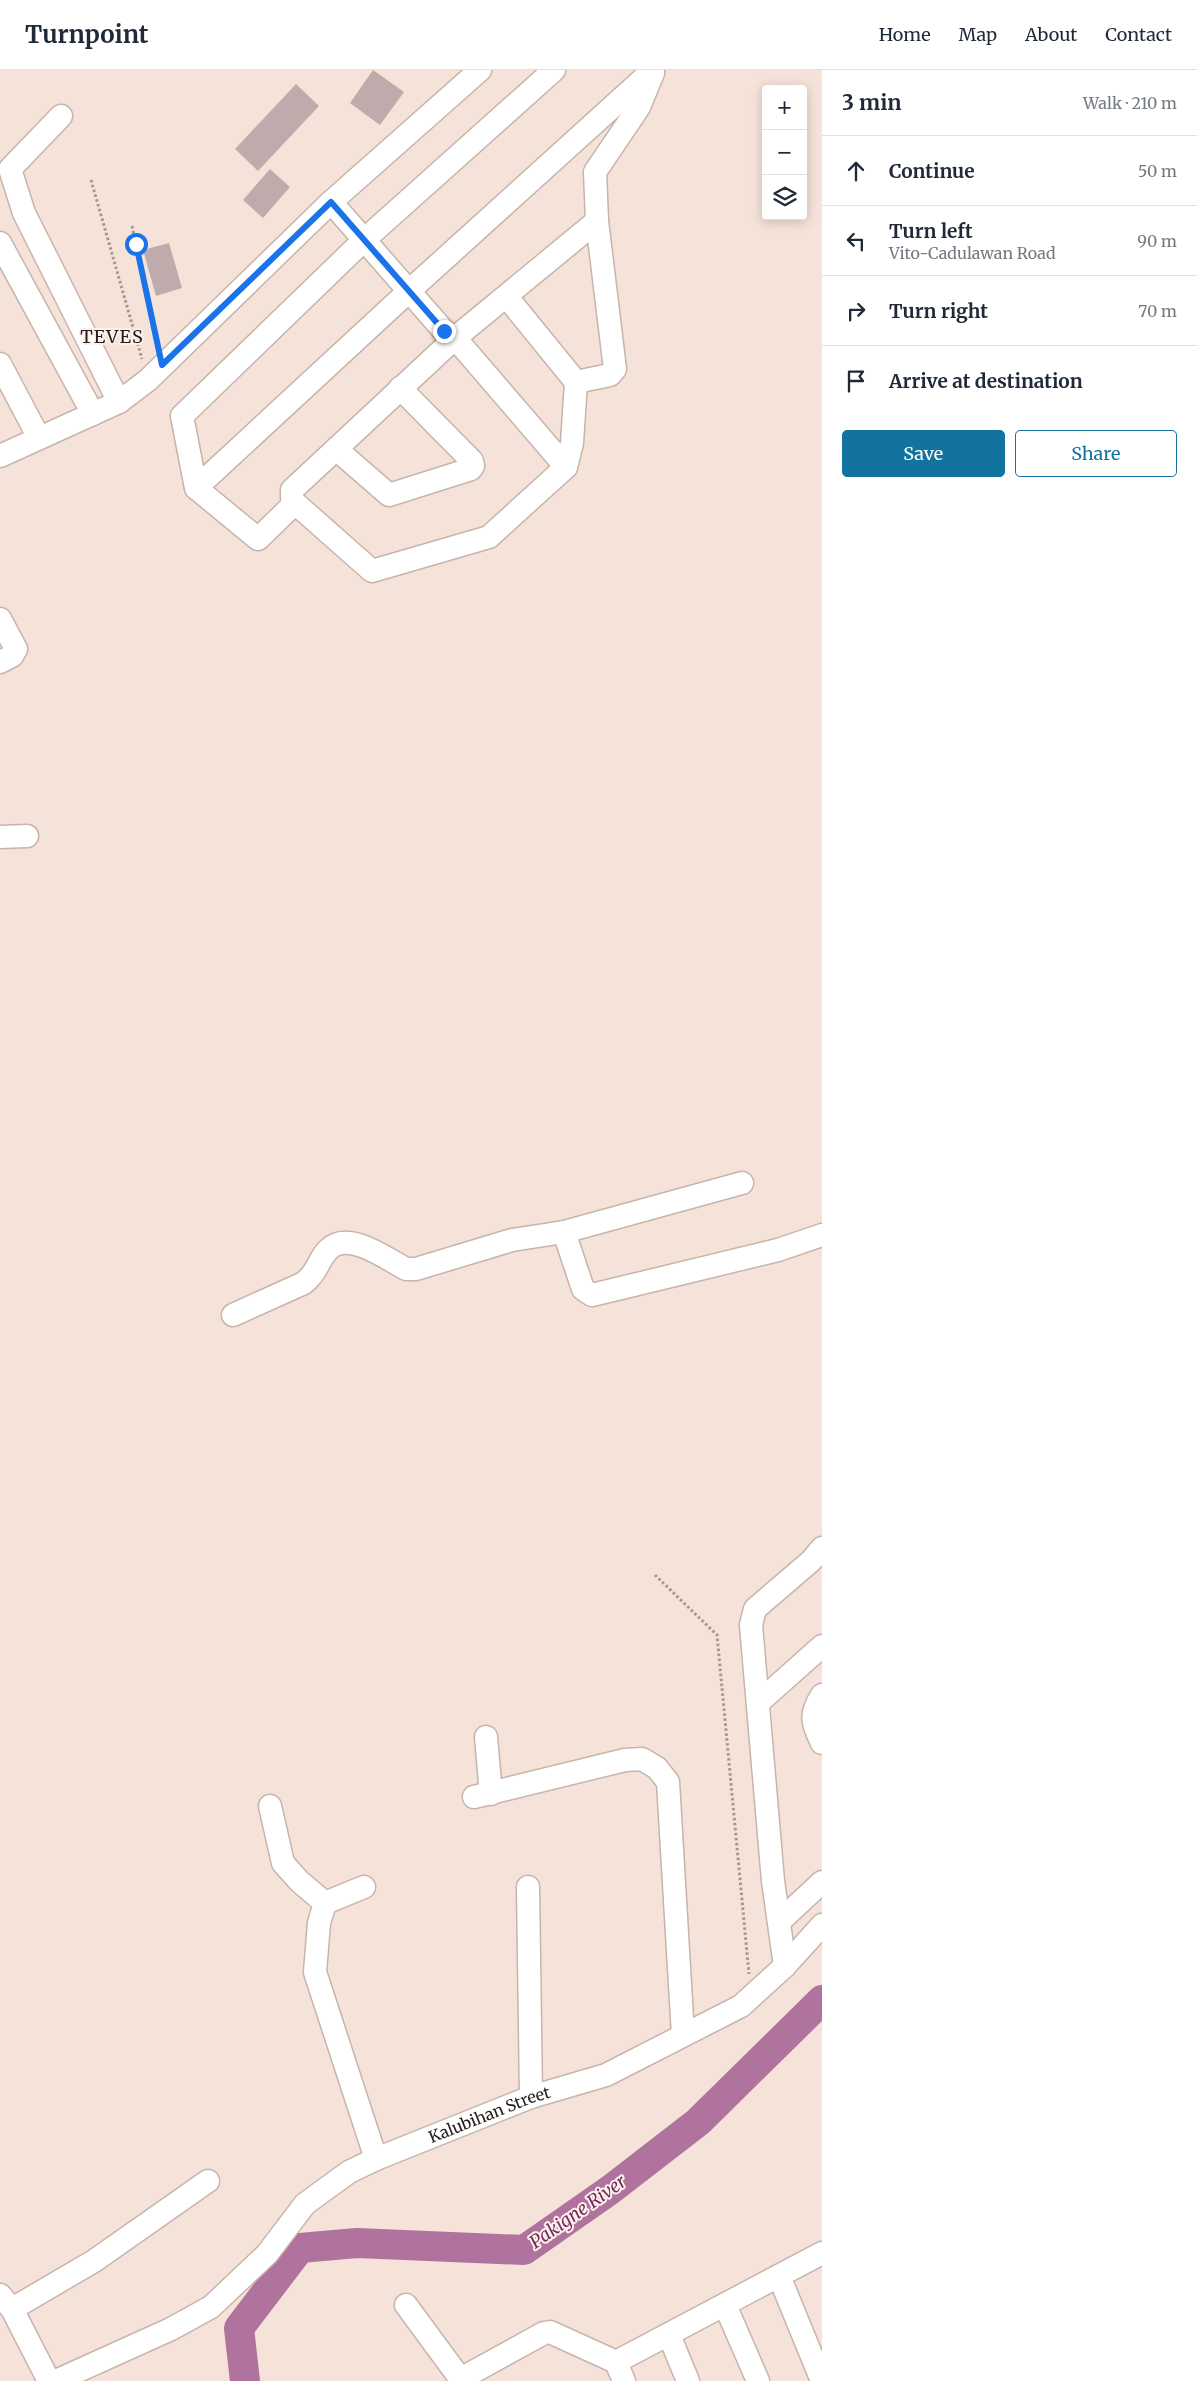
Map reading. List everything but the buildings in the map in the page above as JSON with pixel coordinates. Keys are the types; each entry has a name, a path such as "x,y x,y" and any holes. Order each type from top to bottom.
{"street":[{"path":"0,456 119,402 155,372 336,198 480,70"},
{"path":"295,503 258,540 196,488 182,416 369,236 554,70"},
{"path":"196,488 413,287 654,70"},
{"path":"576,382 610,375 615,369 597,221 596,168 639,108 654,70"},
{"path":"61,116 10,169 24,214 119,402"},
{"path":"336,198 413,287 444,331 455,338 566,467"},
{"path":"506,296 576,382 572,443 566,467 489,538 372,571 295,503 292,499 292,490 455,338 597,221"},
{"path":"0,243 93,414"},
{"path":"0,364 39,438"},
{"path":"336,449 388,495 471,470 473,466 472,461 400,388"},
{"path":"0,619 16,649 12,656 0,662"},
{"path":"0,837 27,836"},
{"path":"233,1315 304,1283 318,1268 328,1249 335,1244 352,1241 406,1269 416,1269 512,1240 564,1232 742,1183"},
{"path":"564,1232 583,1289 592,1295 778,1250 822,1235"},
{"path":"785,1966 778,1922 751,1626 755,1610 818,1562"},
{"path":"758,1703 822,1646"},
{"path":"822,1695 813,1710 814,1728 822,1743"},
{"path":"486,1736 483,1796 602,1765 642,1758 656,1768 668,1782 683,2035"},
{"path":"270,1806 283,1863 299,1881 325,1903"},
{"path":"778,1922 822,1882"},
{"path":"325,1903 364,1887"},
{"path":"528,1887 532,2097"},
{"path":"325,1903 319,1923 315,1972 376,2159"},
{"name":"Kalubihan Street","path":"56,2381 171,2329 211,2308 266,2254 305,2204 349,2172 376,2159 532,2097 606,2075 741,2006 785,1966 822,1925"},
{"path":"49,2381 6,2302 94,2261 208,2181"},
{"path":"406,2305 459,2377 464,2377 544,2333 550,2332 620,2371 669,2335 822,2253"},
{"path":"779,2276 822,2380"},
{"path":"725,2305 758,2381"},
{"path":"669,2335 688,2381"}],"path":[{"path":"90,180 155,372"},
{"path":"132,226 155,372"},
{"path":"655,1575 717,1635 752,1996"}],"waterway":[{"name":"Pakigne River","path":"245,2381 239,2328 300,2248 357,2243 524,2250 610,2190 698,2122 822,2000"}],"district":[{"name":"TEVES","path":"112,337"}],"route":[{"path":"136,244 162,365 331,202 444,331"}]}
